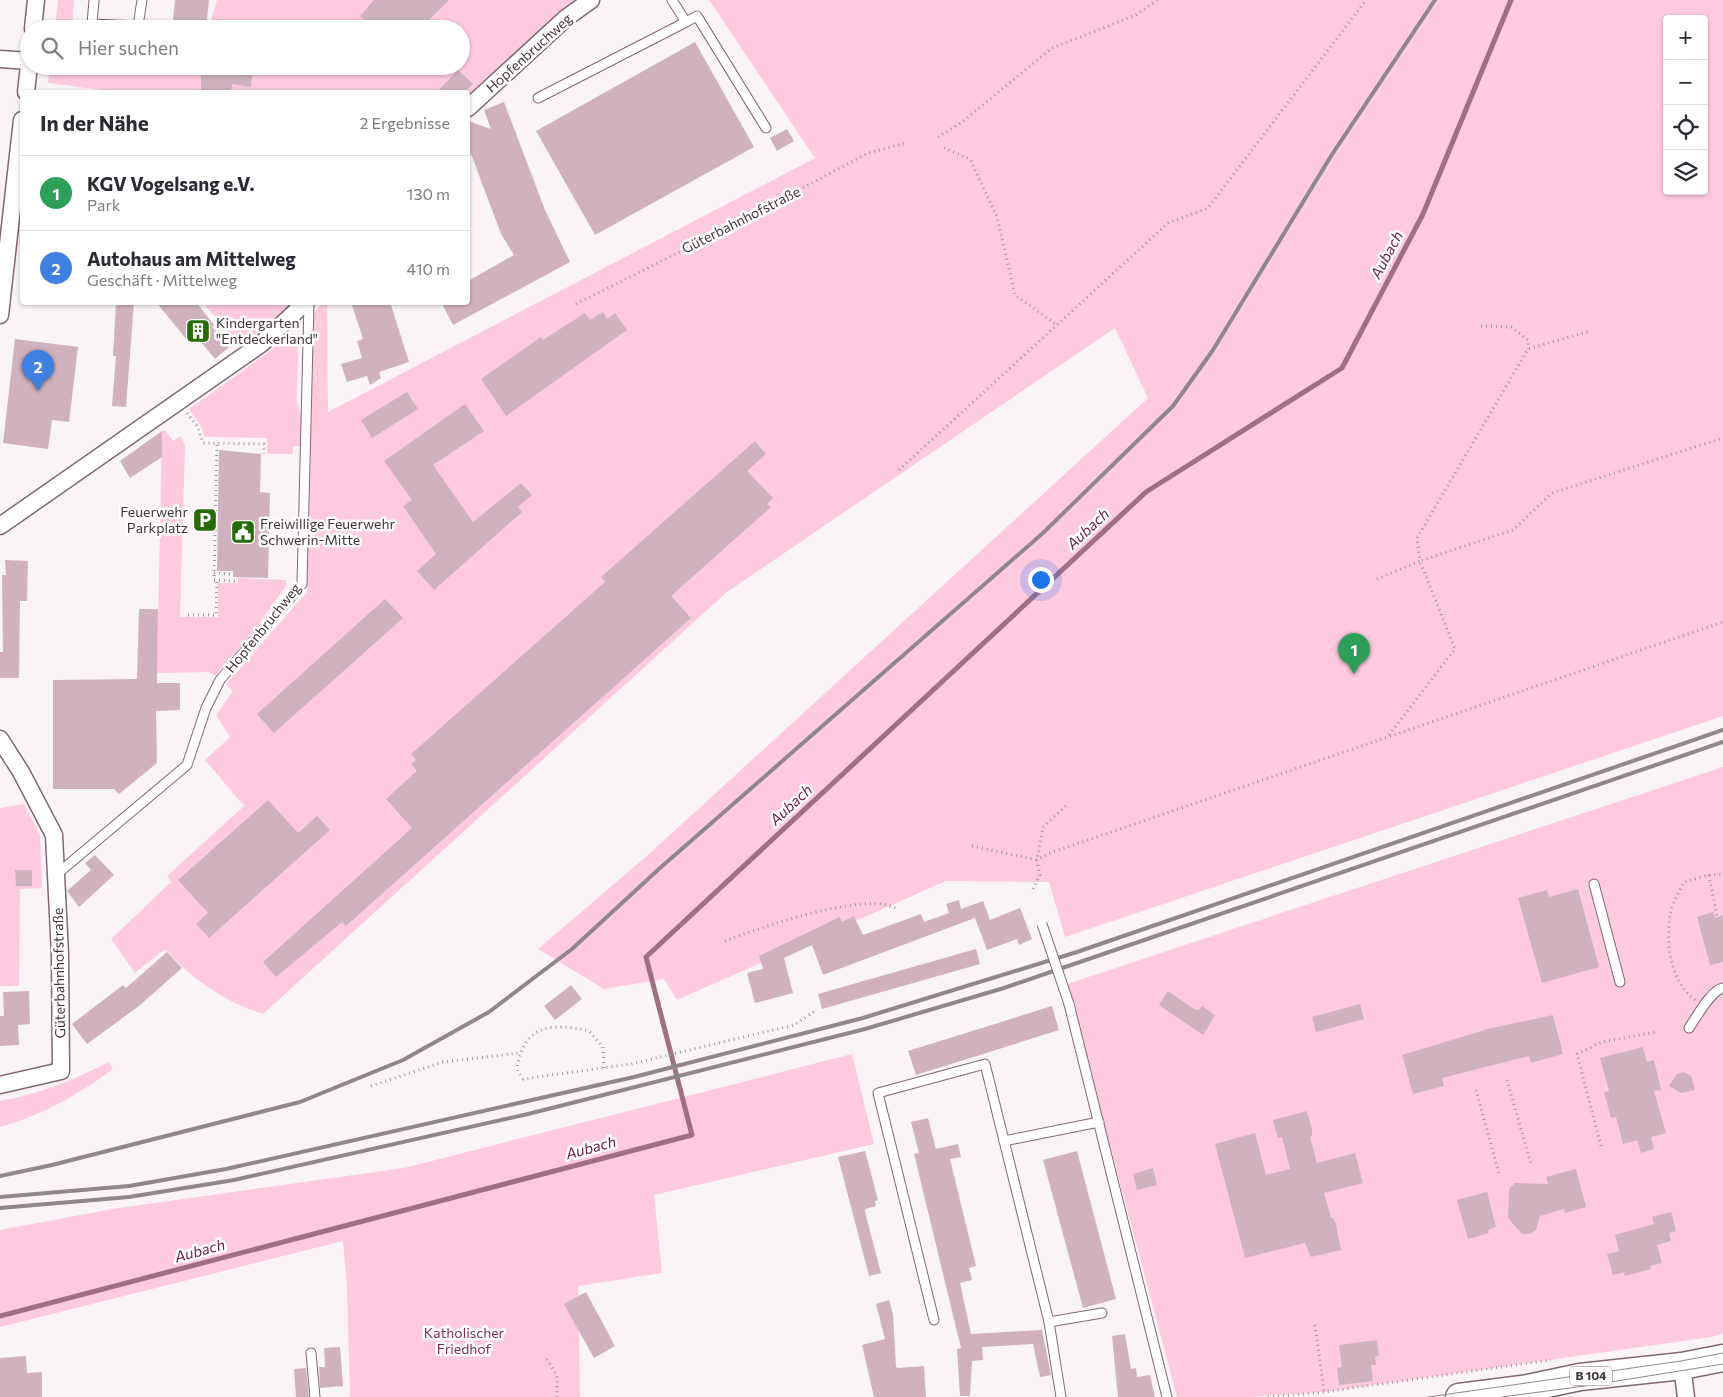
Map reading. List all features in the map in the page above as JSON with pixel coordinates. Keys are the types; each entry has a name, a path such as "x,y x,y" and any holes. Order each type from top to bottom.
{"main road":[{"name":"B 104","path":"1459,1397 1528,1388 1580,1377 1682,1366 1723,1358"}],"street":[{"path":"34,20 36,0"},
{"name":"Hopfenbruchweg","path":"470,106 566,18 591,0"},
{"path":"0,59 20,60"},
{"path":"26,90 28,75"},
{"path":"0,315 20,138"},
{"name":"Hopfenbruchweg","path":"0,526 261,344 305,305"},
{"name":"Güterbahnhofstraße","path":"0,739 21,772 54,835 57,874 61,1071 0,1085"},
{"path":"1682,1366 1686,1397"}],"lane":[{"path":"92,20 94,0"},
{"path":"139,20 142,0"},
{"path":"672,0 686,22"},
{"path":"538,98 697,16 766,128"},
{"name":"Hopfenbruchweg","path":"57,874 187,765 206,708 220,680 302,584 308,305"},
{"path":"1594,884 1620,982"},
{"path":"1042,924 1069,1004 1167,1397"},
{"path":"1689,1028 1718,989 1723,988"},
{"path":"934,1320 878,1093 986,1064 1049,1322 1061,1397"},
{"path":"1004,1141 1099,1122"},
{"path":"1049,1322 1102,1313"},
{"path":"311,1353 314,1397"}],"path":[{"path":"938,137 962,122 1052,48 1136,15 1157,0"},
{"path":"899,470 1168,223 1208,208 1366,0"},
{"name":"Güterbahnhofstraße","path":"576,304 737,223 868,153 907,143"},
{"path":"944,148 970,159 974,167 997,217 1015,295 1057,325"},
{"path":"1389,735 1455,649 1420,561 1417,538 1528,349 1528,340 1512,327 1481,326"},
{"path":"1528,349 1590,331"},
{"path":"184,408 198,427 203,443 264,444 264,454"},
{"path":"1376,579 1420,561 1513,530 1552,493 1723,438"},
{"path":"188,615 216,615 216,580 214,580 214,574 217,443"},
{"path":"214,574 230,574 230,571"},
{"path":"216,580 235,581"},
{"path":"972,846 1037,860 1050,853 1389,735 1723,622"},
{"path":"1033,889 1040,875 1037,860 1043,827 1068,804"},
{"path":"1703,1007 1687,994 1675,976 1669,945 1672,909 1684,882 1709,875 1723,874"},
{"path":"1709,875 1717,917"},
{"path":"724,941 804,915 852,906 877,904 894,906 898,910"},
{"path":"604,1068 603,1046 589,1031 577,1028 552,1027 536,1031 527,1040 519,1053 517,1069 524,1079 604,1068 631,1064 794,1025 815,1011"},
{"path":"1600,1146 1576,1054 1602,1042 1656,1032"},
{"path":"371,1086 444,1062 519,1053"},
{"path":"1508,1080 1531,1164"},
{"path":"1476,1090 1499,1174"},
{"path":"1315,1325 1324,1392"},
{"path":"548,1359 557,1376 556,1397"},
{"path":"1268,1397 1324,1392 1560,1359"}],"green space":[{"path":"58,0 74,0 73,20 56,20"},
{"path":"217,0 575,0 559,12 470,94 470,90 102,90 48,83 49,75 470,75 470,20 211,20"},
{"path":"709,0 1723,0 1723,716 1065,937 1049,882 946,881 677,1000 664,979 604,989 538,949 649,854 1148,398 1115,328 727,592 263,1014 235,1003 209,988 186,970 165,949 135,973 111,939 171,882 167,876 244,806 205,760 230,737 216,715 233,691 226,684 307,592 314,313 320,305 327,305 328,412 815,158"},
{"path":"205,305 290,305 260,332 240,346"},
{"path":"286,337 298,345 297,400 302,419 301,446 293,446 293,454 267,454 267,438 204,437 202,428 189,409 266,354"},
{"path":"165,430 173,441 181,436 185,446 180,617 218,617 218,583 238,583 238,578 286,580 286,586 254,631 215,676 209,672 157,673 162,431"},
{"path":"1723,767 1723,1334 1324,1392 1249,1397 1177,1397 1067,984"},
{"path":"24,804 40,835 42,888 20,889 19,986 0,986 0,808"},
{"name":"Katholischer Friedhof","path":"852,1054 874,1144 654,1195 662,1273 578,1286 580,1397 350,1397 347,1285 343,1241 0,1327 0,1230 112,1209 404,1168"},
{"path":"109,1062 113,1069 73,1096 31,1117 0,1127 0,1101 56,1086"}],"building":[{"path":"175,0 209,0 207,20 173,20"},
{"path":"374,0 449,0 429,20 365,20 360,16"},
{"path":"695,42 754,147 595,235 536,131"},
{"path":"201,75 252,75 251,87 232,84 231,90 201,90"},
{"path":"453,75 463,75 473,84 467,90 439,90"},
{"path":"504,102 545,210 570,262 453,325 443,305 470,305 470,280 514,255 501,234 470,154 470,122 491,129 484,110"},
{"path":"787,129 794,141 777,151 770,138"},
{"path":"116,305 134,305 126,407 112,406 116,356 113,356"},
{"name":"Kindergarten \"Entdeckerland\"","path":"158,305 198,305 214,325 212,327 229,347 215,359 197,337 187,340"},
{"path":"352,305 391,305 409,362 379,372 381,378 370,385 367,376 347,382 341,364 362,358 357,341 363,339"},
{"path":"603,312 607,319 615,313 627,330 506,416 481,379 541,337 543,340 585,313 590,320"},
{"path":"15,339 78,347 69,422 52,420 48,449 3,443"},
{"path":"407,392 418,409 372,438 361,420"},
{"path":"465,404 484,431 433,465 473,522 521,483 532,495 518,507 522,512 434,590 417,571 436,554 403,506 412,500 384,461"},
{"path":"162,431 162,457 130,478 120,461"},
{"path":"755,441 766,454 747,471 773,498 767,504 771,507 671,596 691,618 346,926 342,922 276,977 263,962 412,828 386,799 417,771 411,764 416,760 411,754 605,582 601,577"},
{"name":"Freiwillige Feuerwehr Schwerin-Mitte","path":"219,450 261,454 260,492 270,493 268,578 233,577 233,571 217,571"},
{"path":"5,560 28,561 27,601 20,601 19,678 0,678 0,652 3,652 2,575 6,575"},
{"path":"385,599 403,618 274,733 257,714"},
{"path":"139,609 158,609 157,683 180,683 180,710 156,711 157,763 119,794 114,789 53,789 53,680 137,679"},
{"path":"268,800 298,833 317,816 330,830 209,938 196,924 208,913 178,880"},
{"path":"95,855 114,875 79,907 67,891 91,870 85,863"},
{"path":"15,870 32,870 32,886 16,886"},
{"path":"1578,889 1599,967 1542,983 1518,898 1547,890 1549,897"},
{"path":"959,900 961,909 983,901 990,920 1020,908 1032,939 1019,945 1017,939 987,950 975,918 823,975 812,945 784,958 793,993 755,1003 747,973 763,969 759,956 840,917 842,922 854,916 863,935 921,914 924,922 949,913 946,904"},
{"path":"1713,912 1715,918 1723,915 1723,962 1710,965 1697,917"},
{"path":"976,949 980,964 822,1009 818,994"},
{"path":"167,952 182,968 139,1006 87,1044 72,1024 123,985 126,988"},
{"path":"571,985 582,999 555,1020 544,1006"},
{"path":"29,991 30,1024 18,1025 19,1045 0,1046 0,1016 4,1016 3,992"},
{"path":"1168,991 1194,1009 1199,1010 1202,1006 1215,1015 1203,1035 1159,1005"},
{"path":"1360,1004 1364,1019 1316,1032 1312,1017"},
{"path":"1052,1006 1059,1030 916,1075 908,1051"},
{"path":"1553,1015 1563,1054 1531,1063 1529,1056 1442,1078 1444,1086 1413,1094 1402,1055 1488,1029"},
{"path":"1643,1047 1647,1062 1654,1060 1661,1090 1654,1091 1666,1133 1651,1137 1654,1149 1641,1153 1637,1140 1623,1144 1616,1117 1611,1118 1604,1092 1609,1091 1600,1058"},
{"path":"1684,1072 1691,1076 1695,1090 1681,1093 1669,1086 1677,1074"},
{"path":"1307,1111 1312,1129 1312,1136 1310,1137 1317,1163 1355,1153 1363,1183 1324,1193 1331,1218 1333,1218 1336,1224 1341,1250 1311,1257 1305,1243 1245,1258 1215,1144 1255,1133 1266,1175 1290,1169 1282,1137 1278,1138 1273,1120"},
{"path":"928,1118 936,1149 958,1144 961,1157 950,1159 976,1266 969,1268 972,1280 960,1283 971,1334 1042,1330 1051,1375 1040,1377 1033,1344 982,1347 983,1360 972,1361 970,1396 960,1396 957,1349 961,1348 914,1154 919,1153 911,1122"},
{"path":"865,1151 878,1200 875,1201 876,1206 865,1209 865,1212 881,1273 869,1276 838,1157"},
{"path":"1077,1151 1116,1299 1083,1308 1043,1160"},
{"path":"1153,1168 1157,1185 1137,1190 1133,1174"},
{"path":"1576,1169 1586,1207 1565,1213 1564,1209 1540,1216 1536,1230 1530,1234 1522,1234 1508,1218 1509,1189 1515,1183 1548,1184 1546,1177"},
{"path":"1487,1192 1496,1227 1488,1230 1489,1233 1468,1239 1457,1200"},
{"path":"1671,1212 1676,1231 1669,1233 1671,1241 1657,1245 1662,1263 1650,1266 1651,1269 1625,1276 1624,1272 1613,1275 1607,1254 1619,1251 1615,1235 1654,1224 1652,1217"},
{"path":"586,1292 615,1346 594,1358 564,1304"},
{"path":"889,1300 893,1314 896,1367 924,1366 926,1397 874,1397 862,1345 885,1339 876,1304"},
{"path":"1125,1334 1131,1369 1136,1368 1137,1377 1150,1375 1155,1397 1118,1397 1112,1336"},
{"path":"1377,1340 1379,1356 1375,1356 1376,1365 1371,1365 1373,1381 1339,1385 1337,1368 1342,1367 1339,1345"},
{"path":"340,1347 343,1386 320,1388 319,1367 325,1367 324,1348"},
{"path":"26,1356 27,1373 42,1372 42,1397 0,1397 0,1358"},
{"path":"306,1368 309,1397 296,1397 294,1369"}],"waterway":[{"name":"Aubach","path":"0,1316 692,1135 646,957 1146,492 1342,368 1423,214 1511,0"}],"tram line":[{"path":"1428,1397 1681,1361 1723,1353"},
{"path":"1502,1397 1723,1364"}],"railway":[{"path":"0,1176 52,1165 300,1102 403,1060 489,1012 572,949 660,868 1043,533 1173,406 1213,350 1331,156 1435,0"},
{"path":"0,1197 129,1186 226,1169 634,1077 863,1018 1077,952 1723,730"},
{"path":"0,1208 129,1197 234,1180 528,1114 865,1029 1004,988 1723,742"}],"place":[{"name":"Kindergarten \"Entdeckerland\"","path":"198,331"},
{"name":"Autohaus am Mittelweg","path":"38,391"},
{"name":"Feuerwehr Parkplatz","path":"205,520"},
{"name":"Freiwillige Feuerwehr Schwerin-Mitte","path":"243,532"},
{"name":"KGV Vogelsang e.V.","path":"1354,674"}]}
